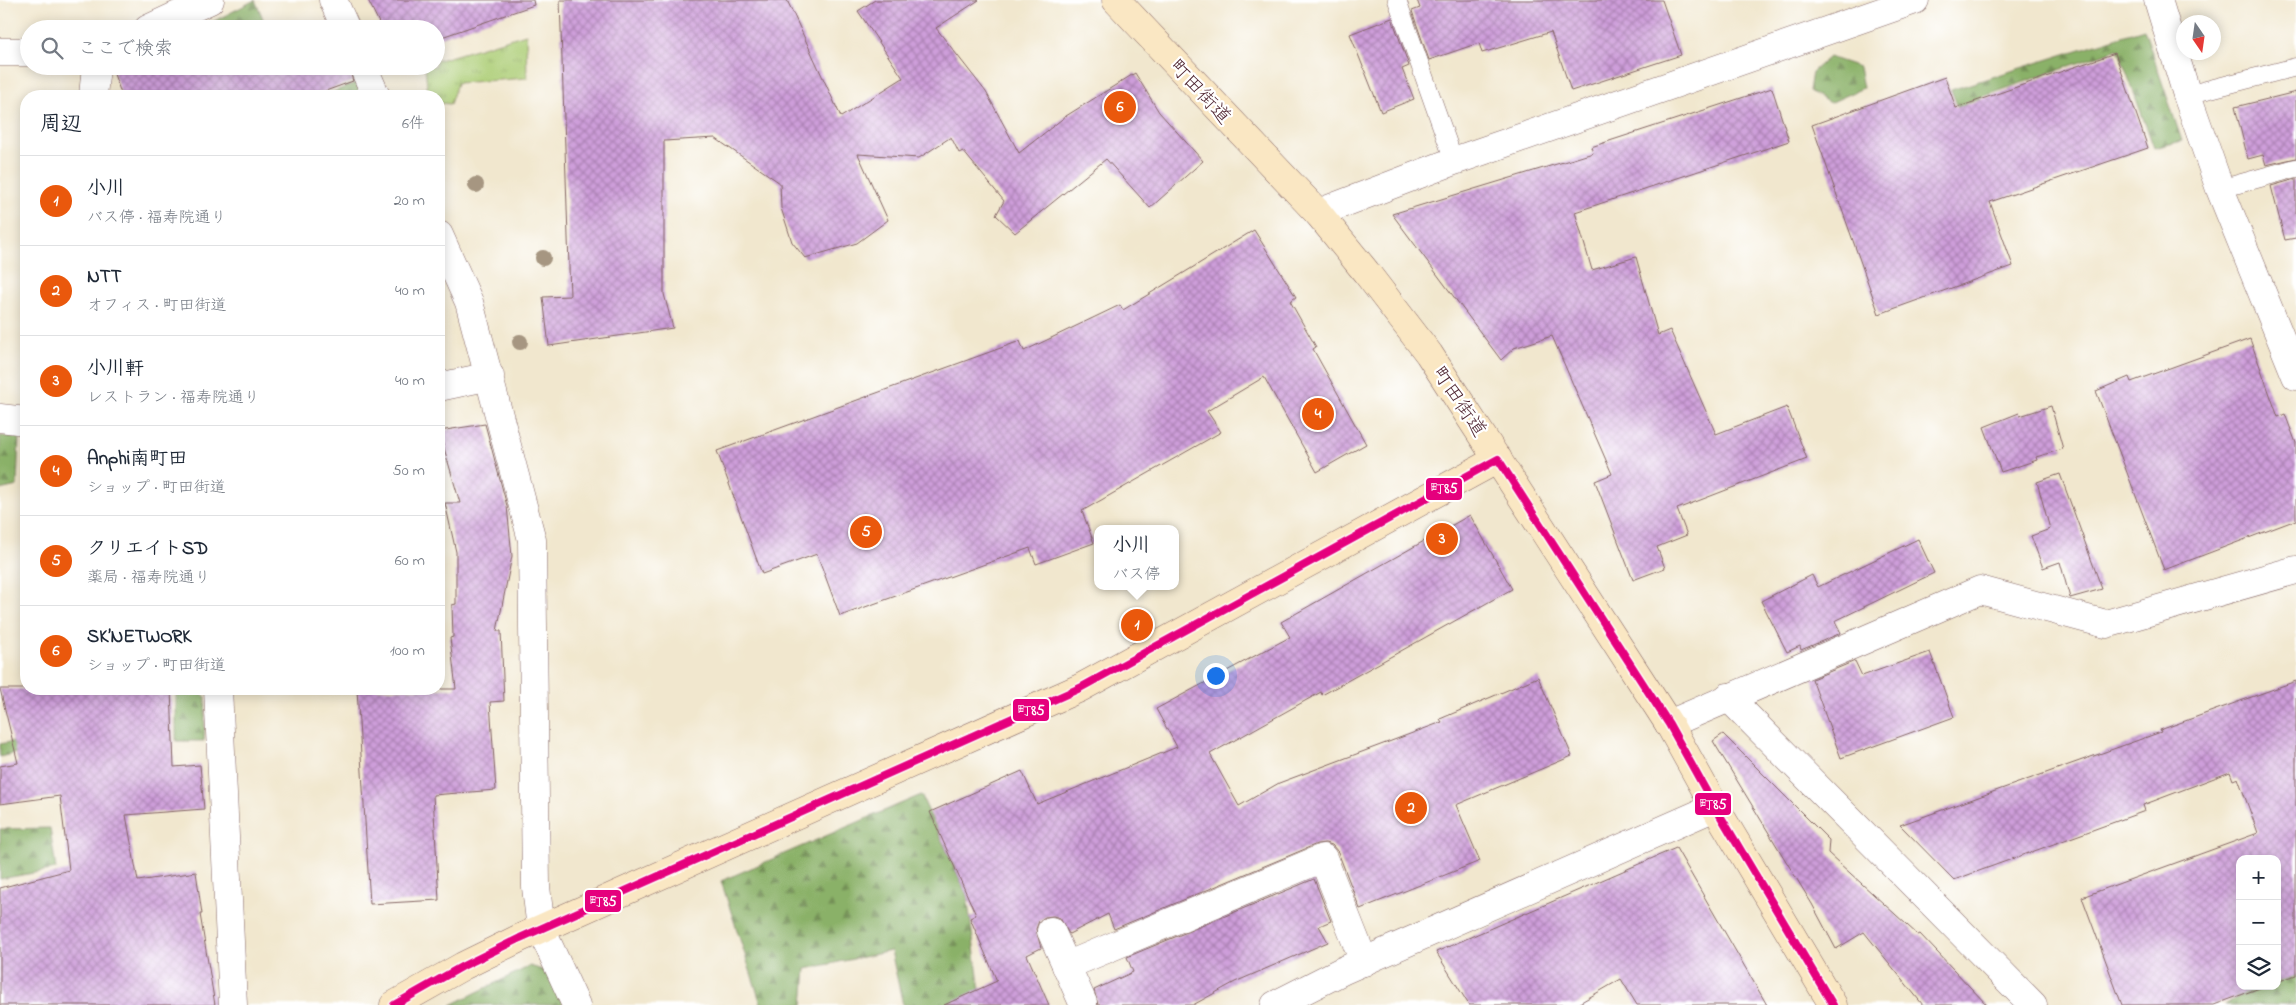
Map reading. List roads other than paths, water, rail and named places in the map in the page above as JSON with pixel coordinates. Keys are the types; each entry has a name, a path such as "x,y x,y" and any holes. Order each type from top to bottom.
{"main road":[{"name":"町田街道","path":"1116,0 1318,213 1429,354 1669,724 1716,808 1833,1005"},
{"path":"394,1005 463,966 541,929 1080,688 1498,459"}],"street":[{"path":"167,20 210,0"},
{"path":"333,0 342,20"},
{"path":"1318,213 1454,161 1915,0"},
{"path":"2158,0 2187,95 2220,188 2296,376"},
{"path":"0,52 20,52"},
{"path":"94,90 95,75"},
{"path":"367,75 373,90"},
{"path":"445,248 469,302 532,540 536,887 541,929 576,1005"},
{"path":"445,386 490,376"},
{"path":"0,418 20,420"},
{"path":"1669,724 1980,590 2106,624 2296,570"},
{"path":"218,695 233,1005"},
{"path":"1728,697 2033,1005"},
{"path":"1275,1005 1364,962 1716,808"},
{"path":"1066,966 1323,858 1364,962"},
{"path":"1051,931 1083,1003"}],"lane":[{"path":"1397,0 1454,161"},
{"path":"2187,95 2296,67"},
{"path":"2220,188 2296,168"}],"place":[{"name":"SK’NETWORK","path":"1120,107"},
{"name":"Anphi南町田","path":"1318,414"},
{"name":"クリエイトSD","path":"866,532"},
{"name":"小川軒","path":"1442,539"},
{"name":"小川","path":"1137,625"},
{"name":"NTT","path":"1411,808"}]}
